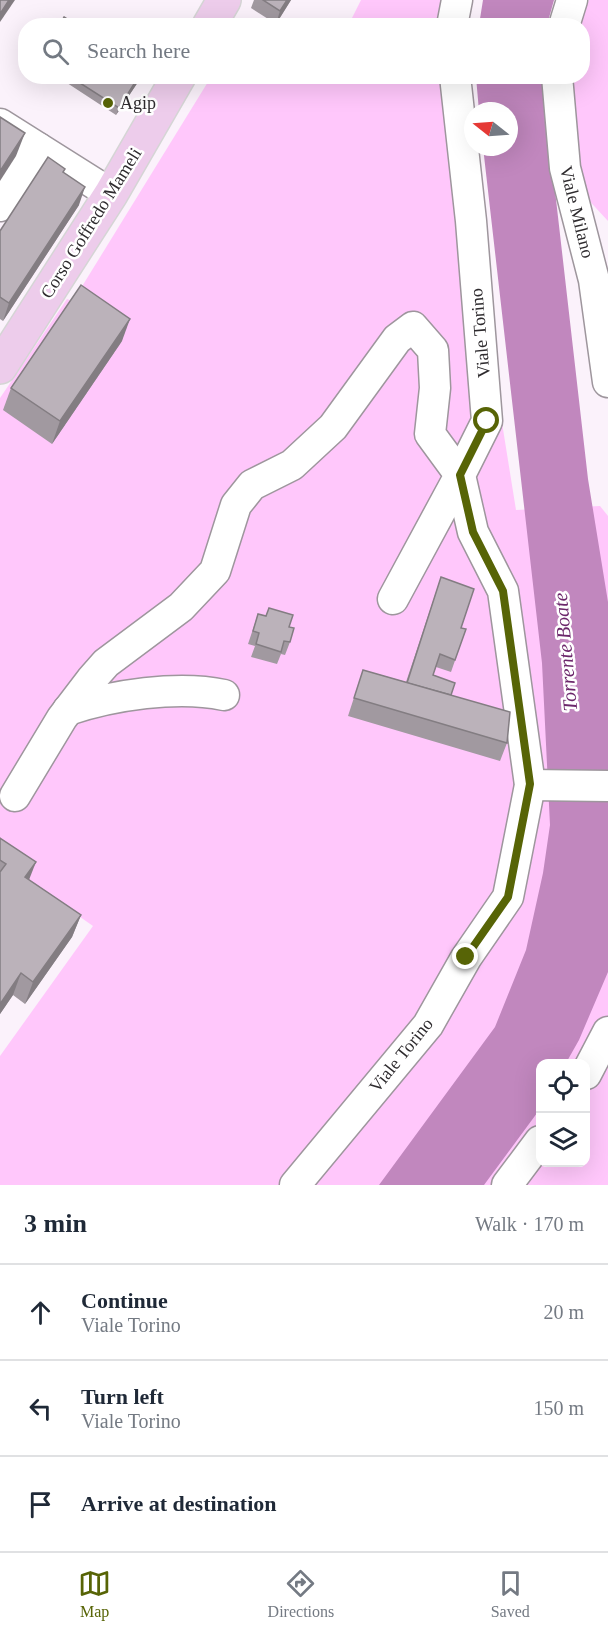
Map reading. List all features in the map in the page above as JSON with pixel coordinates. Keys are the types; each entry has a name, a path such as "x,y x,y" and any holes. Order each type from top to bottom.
{"main road":[{"path":"214,18 224,0"},
{"name":"Corso Goffredo Mameli","path":"0,368 111,194 174,84"}],"street":[{"path":"454,18 457,0"},
{"path":"566,18 572,0"},
{"name":"Viale Torino","path":"295,1185 428,1025 466,957 508,897 538,785 503,591 473,532 460,475 487,421 471,221 456,84"},
{"name":"Viale Milano","path":"558,84 565,168 594,280 608,382"},
{"path":"0,124 111,194"},
{"path":"0,206 38,148"},
{"path":"15,796 68,710 106,663 181,607 215,571 236,505 252,485 292,465 333,427 397,339 413,327 433,350 435,388 430,434 460,475 393,599"},
{"path":"68,710 96,700 132,696 180,692 207,692 224,695"},
{"path":"538,785 608,786"},
{"path":"590,1065 608,1032"},
{"path":"507,1185 536,1146"}],"shaded area":[{"path":"361,0 468,0 464,18 352,18"},
{"path":"589,0 608,0 608,221 583,194 571,84 590,84 590,18 581,18"},
{"path":"207,84 461,84 464,112 464,156 469,156 494,373 516,510 600,506 608,516 608,1185 0,1185 0,1056 93,926 0,861 0,398 67,299 73,301"}],"water":[{"path":"483,0 554,0 549,18 480,18"},
{"name":"Torrente Boate","path":"477,84 543,84 588,479 608,602 608,972 579,1040 568,1059 536,1059 536,1114 484,1185 379,1185 495,1027 526,950 543,873 550,825 542,663 484,156 518,156 518,102 478,102"}],"building":[{"path":"0,0 9,0 0,14"},
{"path":"263,0 287,0 280,11"},
{"path":"82,84 134,84 119,108"},
{"path":"0,117 25,133 0,171"},
{"path":"48,157 65,169 63,172 85,187 9,303 0,297 0,231"},
{"path":"81,285 130,319 60,421 11,388"},
{"path":"441,577 474,589 461,628 466,629 455,660 440,654 433,675 455,683 451,695 407,683"},
{"path":"269,608 293,615 289,627 294,628 290,642 284,641 281,652 256,644 259,633 253,631 258,614 266,616"},
{"path":"363,670 510,712 507,743 354,698"},
{"path":"0,838 36,862 25,877 81,915 33,982 21,973 0,1004 0,872 6,864 0,860"}],"place":[{"name":"Agip","path":"108,103"}],"route":[{"path":"466,957 508,897 530,784 524,755 503,591 473,532 460,475 487,421"}]}
